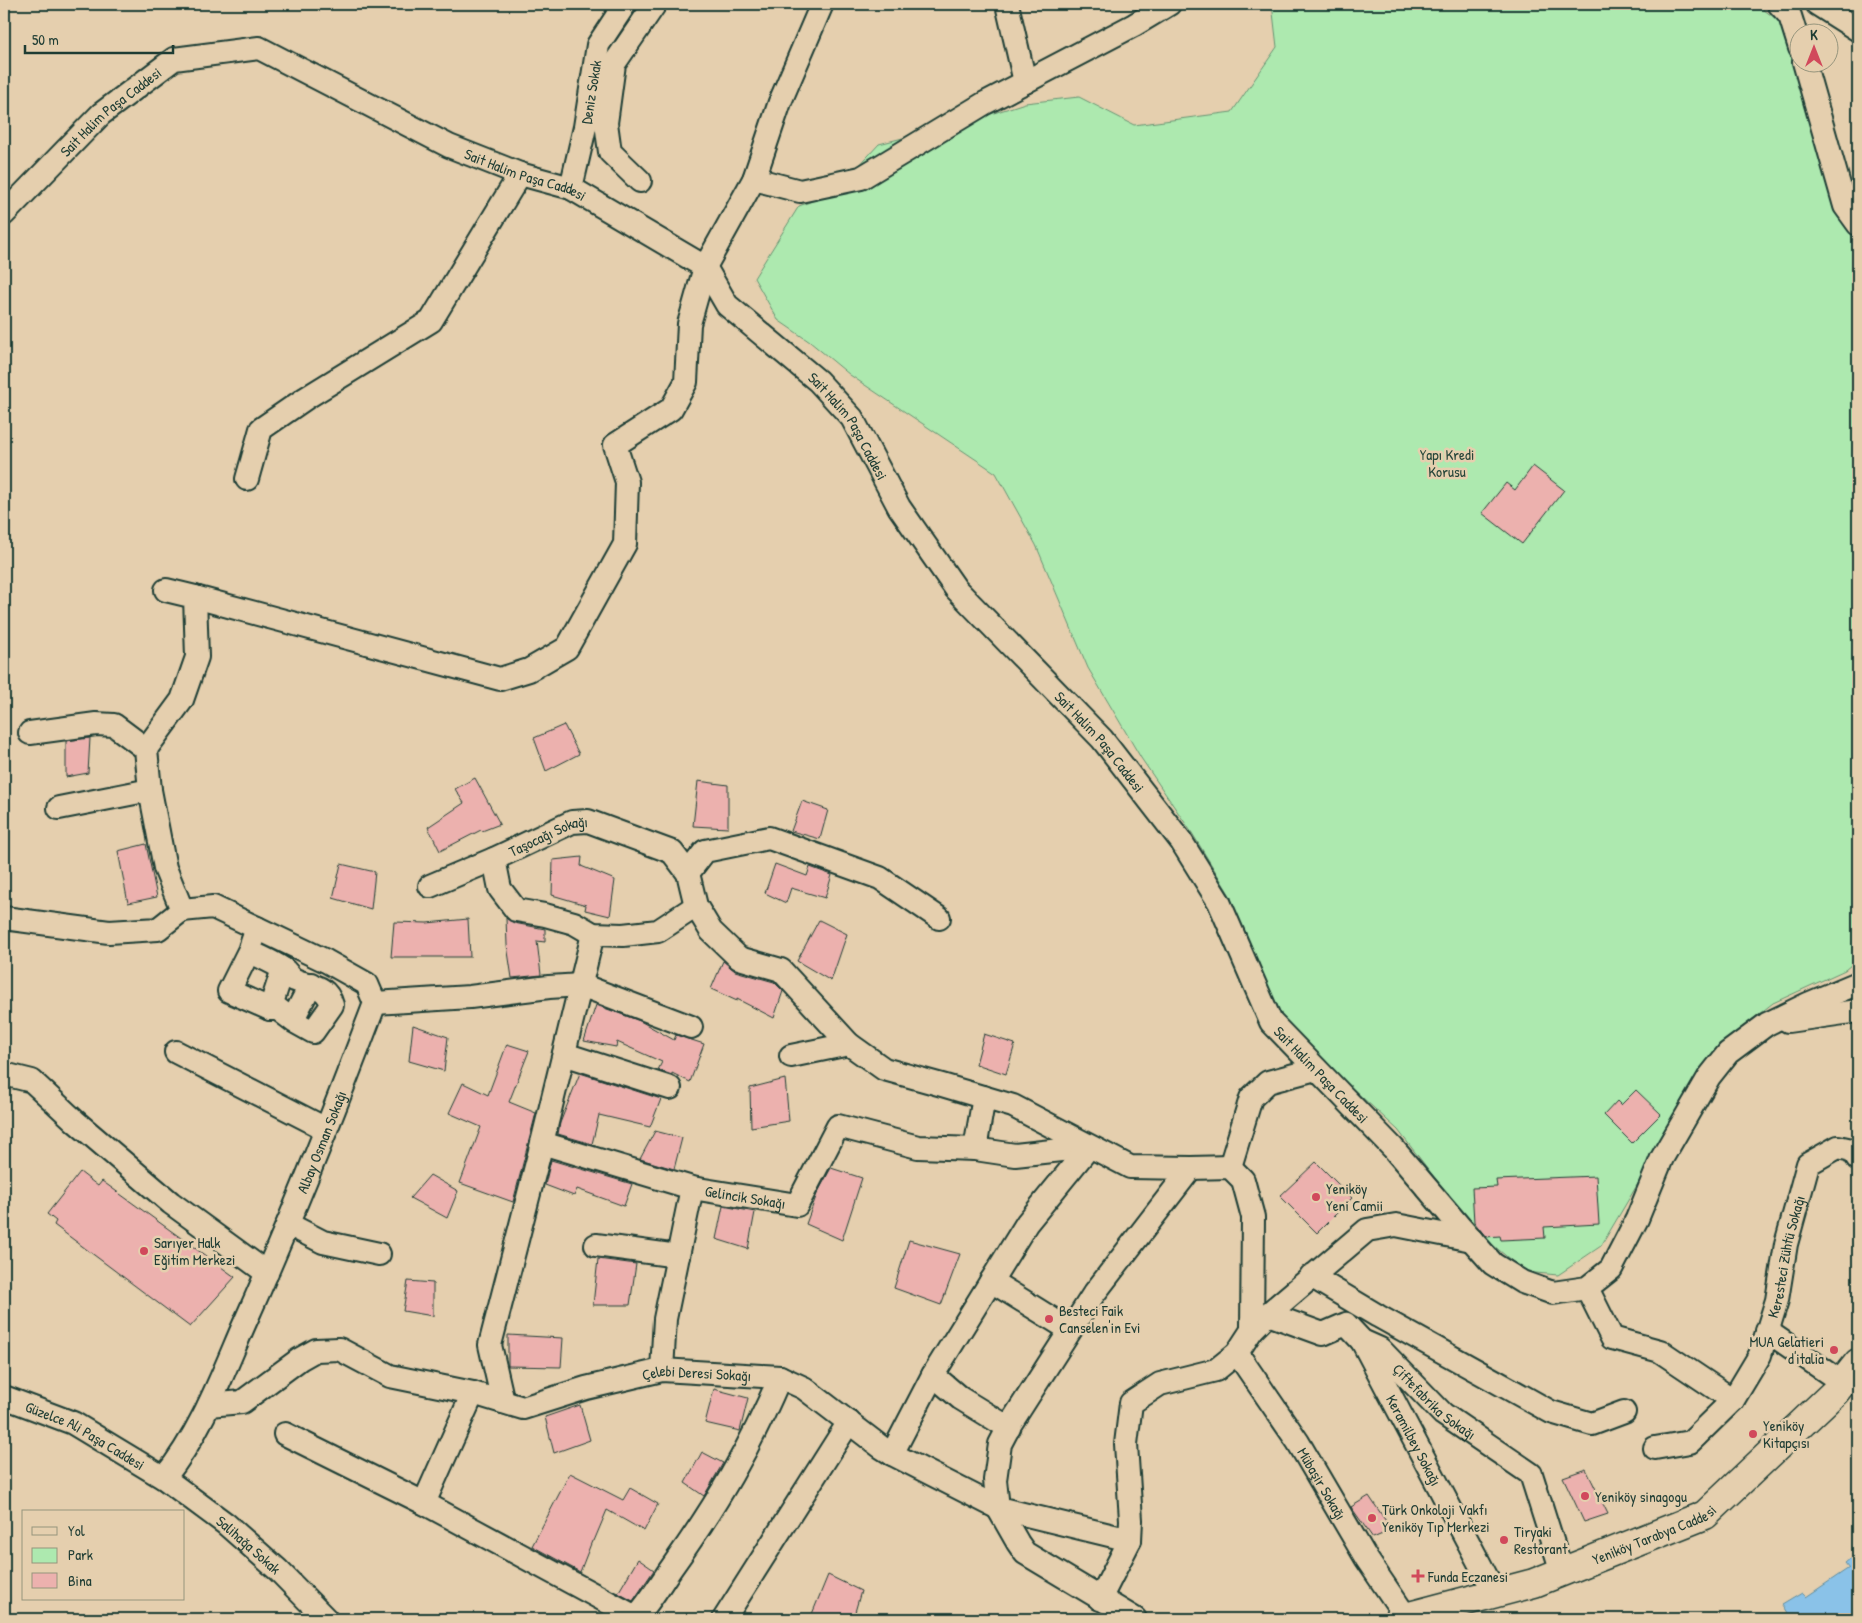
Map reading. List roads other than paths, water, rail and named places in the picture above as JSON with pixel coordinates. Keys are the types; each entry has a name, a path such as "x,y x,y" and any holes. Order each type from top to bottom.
{"main road":[{"name":"Yeniköy Tarabya Caddesi","path":"1402,1619 1534,1583 1705,1515 1835,1392 1850,1373"}],"street":[{"name":"Deniz Sokak","path":"571,188 585,127 598,45 625,4"},
{"path":"640,181 610,152 606,123 614,64 655,4"},
{"path":"1007,4 1025,82"},
{"path":"754,179 800,191 861,178 986,103 1134,25 1169,4"},
{"path":"1778,4 1790,16 1792,22"},
{"path":"1817,4 1858,30"},
{"path":"166,590 500,679 529,670 567,648 625,544 627,482 615,445 671,409 686,382 689,324 705,267 754,179 780,102 816,7"},
{"name":"Sait Halim Paşa Caddesi","path":"4,214 101,114 174,59 259,48 449,146 520,174 571,188 705,267 727,305 818,381 852,418 899,507 956,589 1102,739 1181,841 1219,902 1271,1022 1393,1148 1493,1264 1522,1282 1553,1293 1587,1288"},
{"path":"1807,72 1845,206 1858,224"},
{"path":"247,479 261,429 431,321 520,174"},
{"path":"182,910 165,868 150,790 146,749 182,700 197,657 195,597"},
{"path":"30,733 96,724 114,725 146,749"},
{"path":"59,808 150,790"},
{"name":"Taşocağı Sokağı","path":"430,886 494,859 572,822 588,821 672,852 688,873"},
{"path":"940,918 880,878 769,838 705,851 688,873 696,906 711,931 739,958 781,970 849,1044 884,1070 1013,1106 1130,1167 1230,1167 1243,1180 1253,1217 1260,1322"},
{"path":"494,859 500,888 516,910 546,914 574,923 593,934 623,935 658,931 696,906"},
{"path":"4,918 109,932 129,931 158,929 182,910 213,907 367,984 375,1003 470,997 580,985 692,1027"},
{"path":"257,928 229,992 270,1009 278,1009 292,1020 313,1032 332,1005 348,973"},
{"path":"504,1402 490,1345 542,1144 593,934"},
{"path":"248,951 283,969 294,980 311,984 326,993 330,997 332,1005"},
{"path":"270,1009 283,969"},
{"path":"292,1020 311,984"},
{"path":"1733,1400 1660,1351 1612,1338 1587,1288 1610,1269 1637,1219 1662,1158 1708,1077 1728,1053 1767,1024 1808,1004 1858,984"},
{"name":"Albay Osman Sokağı","path":"164,1478 176,1463 209,1405 288,1224 375,1003"},
{"path":"1767,1024 1858,1011"},
{"path":"791,1056 849,1044"},
{"path":"176,1052 326,1129"},
{"path":"564,1054 670,1088"},
{"path":"1230,1167 1251,1098 1268,1082 1316,1069"},
{"path":"4,1074 32,1081 75,1121 171,1203 267,1273"},
{"path":"984,1097 975,1149 1015,1155 1089,1147"},
{"name":"Gelincik Sokağı","path":"692,1188 797,1205 838,1126 918,1147 975,1149"},
{"path":"542,1144 692,1188 665,1319 662,1370"},
{"path":"892,1454 933,1375 1027,1223 1089,1147"},
{"name":"Keresteci Zühtü Sokağı","path":"1655,1448 1690,1442 1733,1400 1760,1355 1777,1300 1786,1244 1808,1164 1838,1147 1852,1150 1858,1158"},
{"path":"1134,1619 1025,1553 998,1508 995,1480 1000,1444 1070,1330 1093,1295 1191,1168"},
{"path":"288,1224 323,1242 379,1254"},
{"path":"1100,1599 1130,1540 1131,1520 1126,1444 1131,1403 1160,1384 1216,1370 1237,1353 1260,1322 1311,1276 1367,1230 1396,1225 1472,1240"},
{"path":"596,1245 678,1256"},
{"path":"1311,1276 1551,1412 1592,1424 1624,1412"},
{"path":"992,1281 1070,1330"},
{"path":"1260,1322 1323,1334 1346,1324 1346,1297"},
{"name":"Çiftefabrika Sokağı","path":"1346,1324 1362,1341 1380,1349 1443,1414 1531,1474 1562,1572"},
{"path":"1767,1331 1850,1373"},
{"name":"Keramilbey Sokağı","path":"1362,1341 1495,1593"},
{"name":"Çelebi Deresi Sokağı","path":"209,1405 242,1402 300,1358 316,1350 338,1349 390,1376 473,1393 523,1408 586,1388 662,1370 780,1377 804,1388 892,1454 998,1508 1130,1540"},
{"name":"Mübaşir Sokağı","path":"1237,1353 1298,1442 1402,1619"},
{"path":"933,1375 960,1398 1009,1428"},
{"path":"285,1434 424,1503 637,1619 727,1486 750,1443 780,1377"},
{"path":"424,1503 473,1393"},
{"name":"Güzelce Ali Paşa Caddesi","path":"4,1397 73,1423 164,1478"},
{"path":"724,1619 849,1422"},
{"name":"Salihağa Sokak","path":"164,1478 226,1524 278,1570 326,1619"}],"water":[{"path":"1858,1552 1858,1619 1791,1619 1782,1605 1802,1593 1806,1597 1849,1568 1845,1563"}],"place":[{"name":"Yeniköy Yeni Camii","path":"1316,1197"},
{"name":"Sarıyer Halk Eğitim Merkezi","path":"144,1251"},
{"name":"Besteci Faik Canselen'in Evi","path":"1049,1319"},
{"name":"MUA Gelatieri d'italia","path":"1834,1350"},
{"name":"Yeniköy Kitapçısı","path":"1753,1434"},
{"name":"Yeniköy sinagogu","path":"1585,1496"},
{"name":"Türk Onkoloji Vakfı Yeniköy Tıp Merkezi","path":"1372,1518"},
{"name":"Tiryaki Restorant","path":"1504,1540"},
{"name":"Funda Eczanesi","path":"1418,1576"}],"park label":[{"name":"Yapı Kredi Korusu","path":"1447,462"}]}
